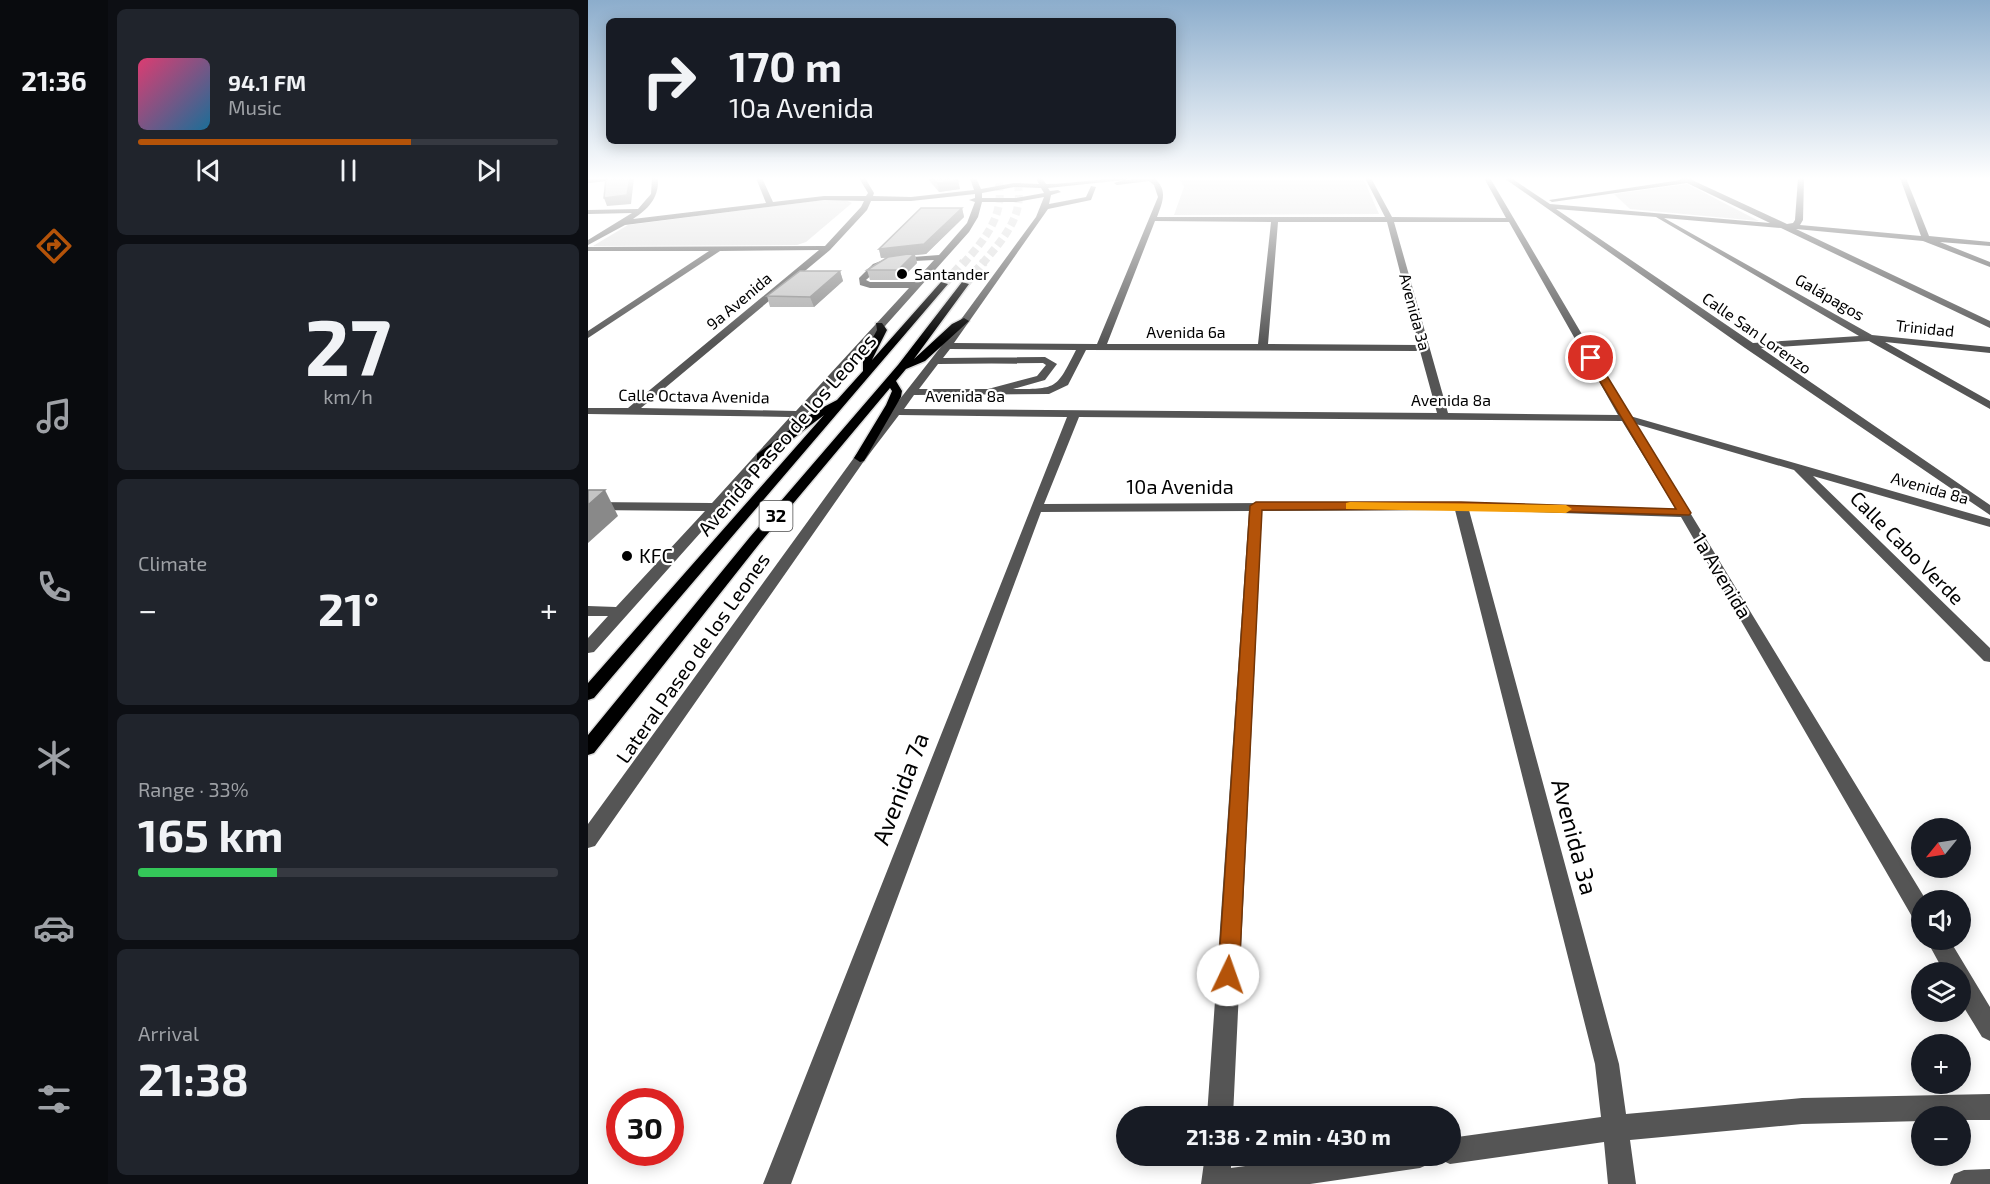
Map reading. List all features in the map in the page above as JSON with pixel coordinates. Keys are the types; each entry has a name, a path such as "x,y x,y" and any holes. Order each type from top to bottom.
{"main road":[{"name":"Avenida Paseo de los Leones","path":"588,694 944,284"},
{"name":"32","path":"588,748 755,540 902,367 965,284"},
{"path":"902,367 927,357 954,328 964,321"},
{"path":"868,372 867,361 882,330 879,325"},
{"path":"860,458 872,432 896,398 897,391 890,381"},
{"path":"760,457 784,442 824,409 843,401"}],"street":[{"path":"588,243 604,233"},
{"name":"9a Avenida","path":"631,411 826,248 839,233"},
{"path":"588,648 960,233"},
{"name":"Lateral Paseo de los Leones","path":"588,840 860,458 947,346 1019,233"},
{"path":"1101,347 1147,233"},
{"path":"1263,348 1274,233"},
{"name":"Avenida 3a","path":"1394,233 1443,416"},
{"name":"1a Avenida","path":"1519,233 1626,418 1685,513 1911,894"},
{"name":"Calle San Lorenzo","path":"1587,233 1990,511"},
{"name":"Galápagos","path":"1686,233 1990,406"},
{"path":"1797,233 1990,325"},
{"path":"1858,233 1990,244"},
{"path":"1924,233 1926,239 1990,266"},
{"path":"588,335 718,248"},
{"path":"588,249 826,248"},
{"path":"915,285 870,285 863,283 862,280 876,266 889,261 941,257"},
{"name":"Trinidad","path":"1749,346 1871,338 1990,350"},
{"name":"Avenida 6a","path":"947,346 1425,348"},
{"path":"912,392 1030,393 1056,388 1064,383 1082,347"},
{"path":"936,361 1045,360 1052,364 1041,378 984,393"},
{"name":"Calle Octava Avenida","path":"588,411 799,414"},
{"name":"Avenida 8a","path":"897,412 1626,418 1990,523"},
{"name":"Avenida 7a","path":"777,1184 1074,414"},
{"name":"Calle Cabo Verde","path":"1797,466 1990,657"},
{"path":"588,506 716,507"},
{"path":"1221,1106 1256,506"},
{"name":"Avenida 3a","path":"1461,506 1606,1064 1622,1184"},
{"name":"10a Avenida","path":"1036,508 1461,506 1685,513"},
{"path":"588,611 621,612"},
{"path":"1971,997 1990,1029"},
{"path":"1461,1149 1614,1128 1802,1111 1990,1107"},
{"path":"1217,1166 1216,1184 1343,1166"},
{"path":"1964,1184 1990,1183"}],"shaded area":[{"path":"614,233 816,233 806,242 797,245 593,246"}],"building":[{"path":"895,233 935,233 924,244 879,249"},
{"path":"915,253 898,270 867,270 888,257"},
{"path":"800,271 840,271 810,297 767,296"},
{"path":"588,490 605,490 588,505"}],"tunnel":[{"path":"963,264 987,233"},
{"path":"982,264 1006,233"},
{"path":"944,284 964,262"},
{"path":"965,284 984,262"}],"slow traffic":[{"path":"1350,506 1566,509"}],"place":[{"name":"Santander","path":"902,274"},
{"name":"KFC","path":"627,556"}],"route":[{"path":"1228,975 1256,506 1461,506 1685,513 1591,358"}]}
